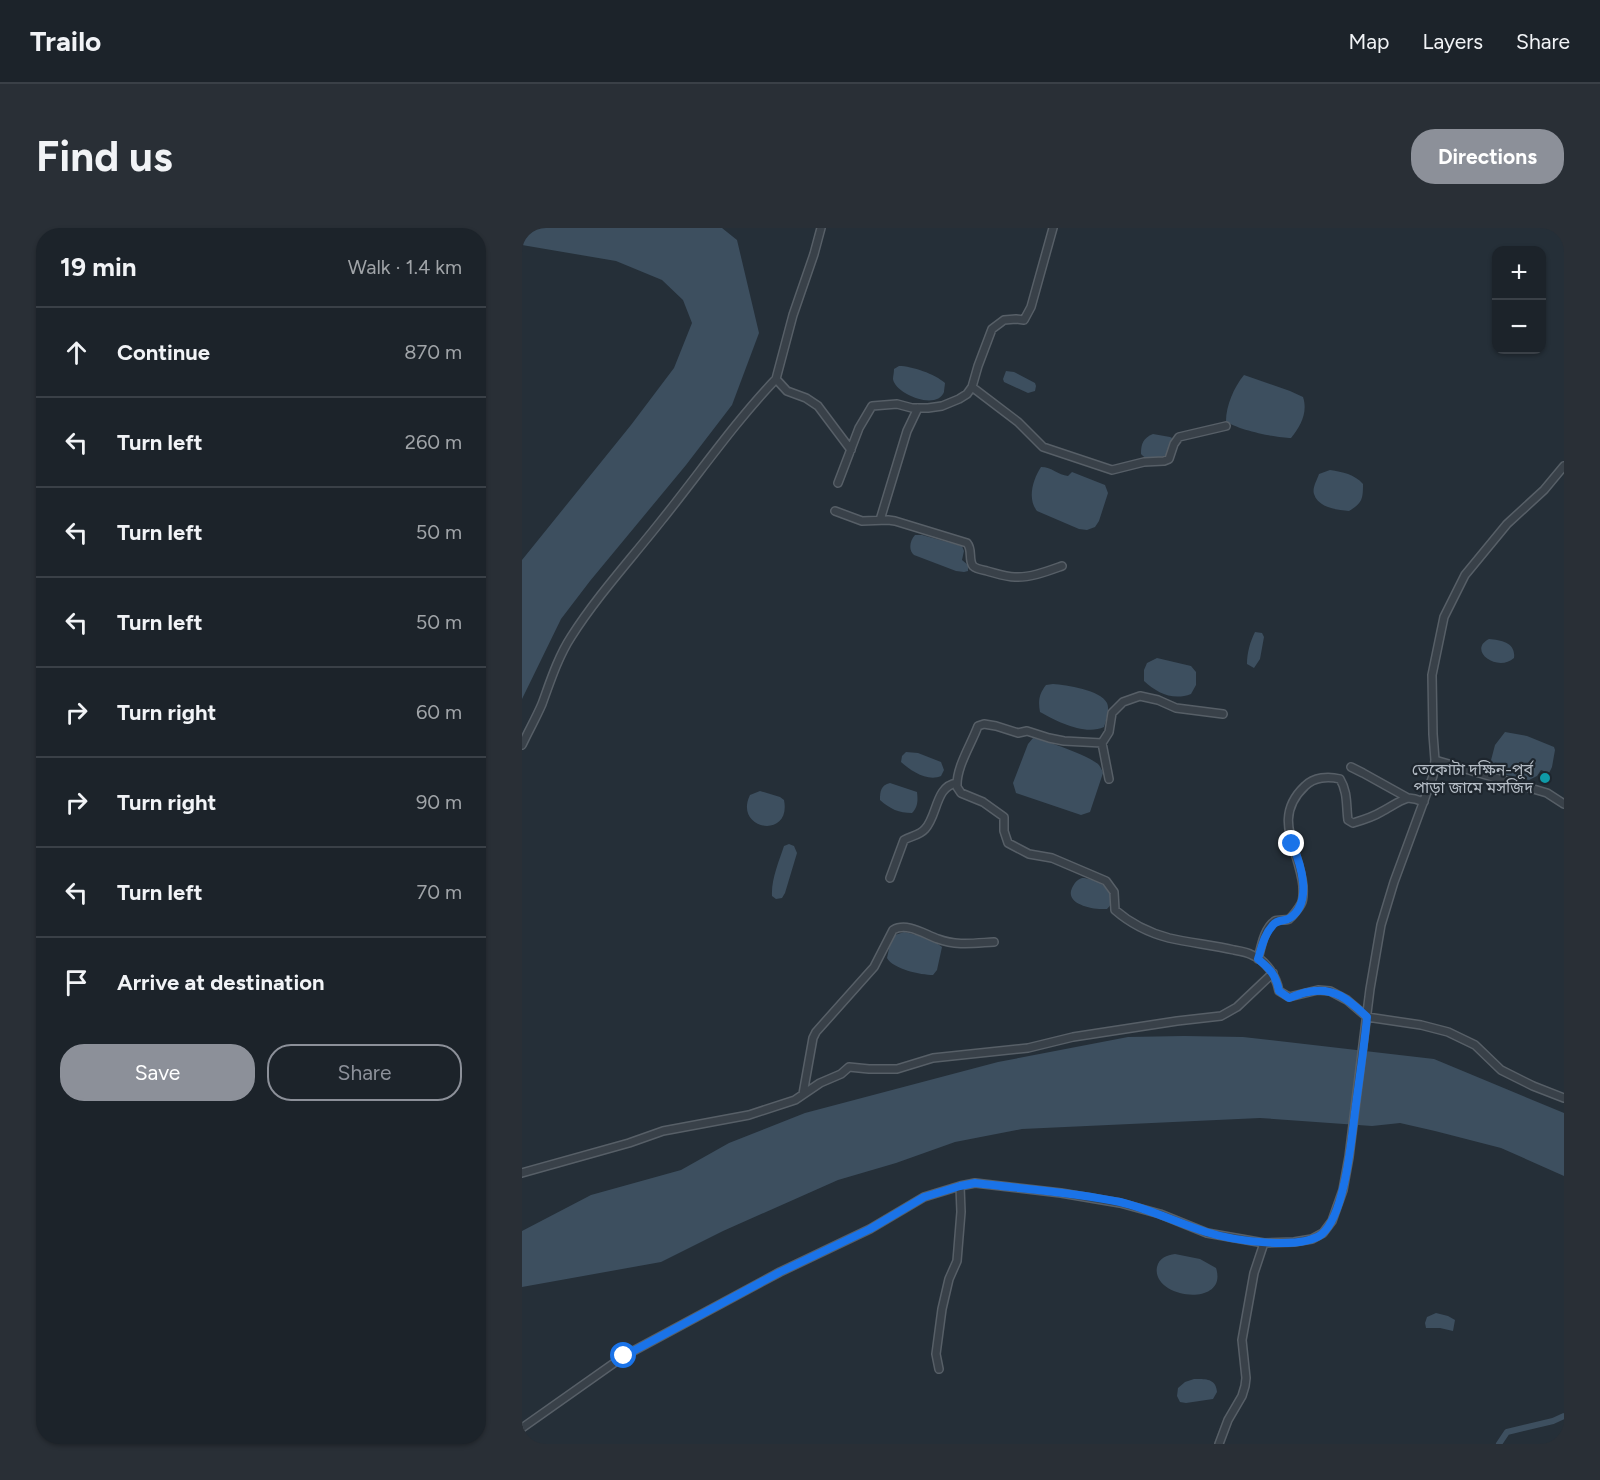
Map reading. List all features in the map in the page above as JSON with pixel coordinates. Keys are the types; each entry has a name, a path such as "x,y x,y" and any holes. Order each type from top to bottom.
{"street":[{"path":"522,745 570,638 732,429 776,379 793,315 821,228"},
{"path":"838,483 859,428 873,406 897,404 928,408 950,403 967,393 972,387 992,329 1004,320 1024,320 1031,307 1053,228"},
{"path":"776,379 787,391 806,398 818,406 851,450"},
{"path":"972,387 1018,422 1042,447 1112,470 1144,462 1164,461 1169,459 1179,437 1226,426"},
{"path":"880,520 907,431 918,408"},
{"path":"522,1428 624,1356 780,1272 870,1229 924,1197 960,1186 975,1183 1120,1203 1160,1214 1208,1233 1264,1243 1312,1239 1323,1233 1332,1221 1343,1190 1381,925 1394,882 1433,776 1435,760 1432,675 1444,617 1465,575 1508,524 1544,490 1564,466"},
{"path":"835,511 862,521 895,521 967,543 973,565 989,572 1015,577 1042,573 1062,566"},
{"path":"1109,779 1102,743 1109,732 1112,713 1123,702 1140,696 1158,700 1176,708 1223,714"},
{"path":"1102,743 1064,741 1027,731 1018,733 984,724 978,726 965,758 957,788 1004,817 1004,831 1008,843 1029,854 1052,858 1106,881 1114,892 1115,910 1148,931 1170,938 1254,955 1273,974 1279,991 1289,998 1318,990 1330,991 1347,1000 1367,1017 1421,1025 1448,1032 1475,1045 1501,1070 1564,1098"},
{"path":"1435,760 1547,793 1564,804"},
{"path":"1351,767 1364,772 1408,798"},
{"path":"1258,959 1265,934 1275,921 1289,919 1302,904 1301,873 1287,825 1291,805 1299,792 1310,782 1333,777 1340,779 1346,794 1348,820 1353,823 1376,815 1395,805 1399,800 1408,798 1424,802"},
{"path":"890,878 904,840 927,828 941,793 950,784 957,783"},
{"path":"803,1094 816,1032 874,967 893,930 899,927 909,928 957,943 994,942"},
{"path":"522,1173 663,1131 749,1115 795,1100 820,1083 841,1074 849,1067 897,1069 933,1058 1028,1048 1093,1034 1221,1016 1237,1007 1273,974"},
{"path":"939,1369 936,1354 942,1309 949,1279 957,1261 961,1212 960,1186"},
{"path":"1219,1444 1245,1386 1242,1340 1254,1273 1264,1243"}],"water":[{"path":"522,228 722,228 737,240 759,333 732,405 561,619 522,699 522,560 674,368 692,323 683,300 662,280 616,261 522,245"},
{"path":"899,366 917,369 945,383 944,392 940,398 925,400 908,395 901,390 895,385 893,379 894,369"},
{"path":"1006,371 1014,372 1035,383 1035,391 1028,393 1004,382"},
{"path":"1244,375 1303,397 1305,408 1303,419 1291,438 1257,433 1226,421 1231,397"},
{"path":"1153,434 1172,438 1167,456 1162,456 1161,459 1147,458 1141,454 1143,442"},
{"path":"1041,467 1068,476 1072,472 1105,485 1108,493 1095,527 1087,530 1079,529 1037,511 1032,501 1032,489"},
{"path":"1330,470 1352,476 1363,484 1361,500 1349,511 1334,509 1316,499 1314,487 1319,474"},
{"path":"915,535 962,546 964,551 962,560 968,565 968,571 956,571 914,555 910,545"},
{"path":"1255,632 1262,633 1264,637 1260,659 1254,668 1247,664 1249,648"},
{"path":"1489,639 1507,643 1513,649 1514,658 1500,663 1487,658 1481,649"},
{"path":"1157,658 1191,666 1196,672 1196,685 1191,694 1178,697 1166,695 1144,681 1144,670 1147,663"},
{"path":"1046,685 1083,689 1103,698 1108,709 1104,727 1080,729 1040,712 1039,701 1042,691"},
{"path":"1505,732 1527,736 1554,747 1552,767 1549,773 1541,770 1537,776 1529,780 1498,773 1490,764 1495,745"},
{"path":"1033,738 1077,753 1099,765 1103,773 1090,812 1081,815 1016,793 1013,783 1028,744"},
{"path":"906,752 918,753 941,762 944,770 941,776 925,777 910,769 901,762"},
{"path":"890,783 917,792 917,803 912,813 895,810 880,800 882,789"},
{"path":"760,791 784,800 784,813 780,821 772,825 764,826 755,823 749,816 747,807 750,795"},
{"path":"789,844 794,846 797,853 785,893 782,898 776,899 772,896 774,877 784,846"},
{"path":"1082,878 1095,881 1111,892 1111,903 1107,909 1082,905 1073,899 1072,888"},
{"path":"904,932 935,942 942,947 937,970 933,975 915,973 901,968 887,958 895,935"},
{"path":"1128,1037 1243,1037 1434,1059 1564,1113 1564,1176 1501,1148 1400,1123 1372,1126 1260,1118 1022,1129 955,1142 838,1180 723,1231 661,1262 522,1287 522,1231 591,1195 681,1170 729,1143 805,1113 998,1062"},
{"path":"1175,1254 1200,1259 1216,1268 1217,1281 1211,1289 1201,1294 1189,1295 1176,1292 1166,1286 1158,1278 1157,1267 1164,1258"},
{"path":"1436,1313 1455,1320 1453,1331 1426,1328 1427,1317"},
{"path":"1194,1379 1209,1380 1215,1384 1217,1392 1213,1399 1180,1402 1177,1396 1178,1388"}],"waterway":[{"path":"1499,1444 1507,1432 1553,1421 1564,1416"}],"place":[{"name":"তেকোটা দক্ষিন-পূর্ব পাড়া জামে মসজিদ","path":"1545,778"}],"route":[{"path":"624,1356 780,1272 870,1229 924,1197 975,1183 1120,1203 1160,1214 1208,1233 1264,1243 1312,1239 1323,1233 1332,1221 1343,1190 1367,1017 1347,1000 1330,991 1306,992 1289,998 1279,991 1277,980 1268,967 1258,959 1265,934 1275,921 1289,919 1302,904 1301,873 1292,844"}]}
